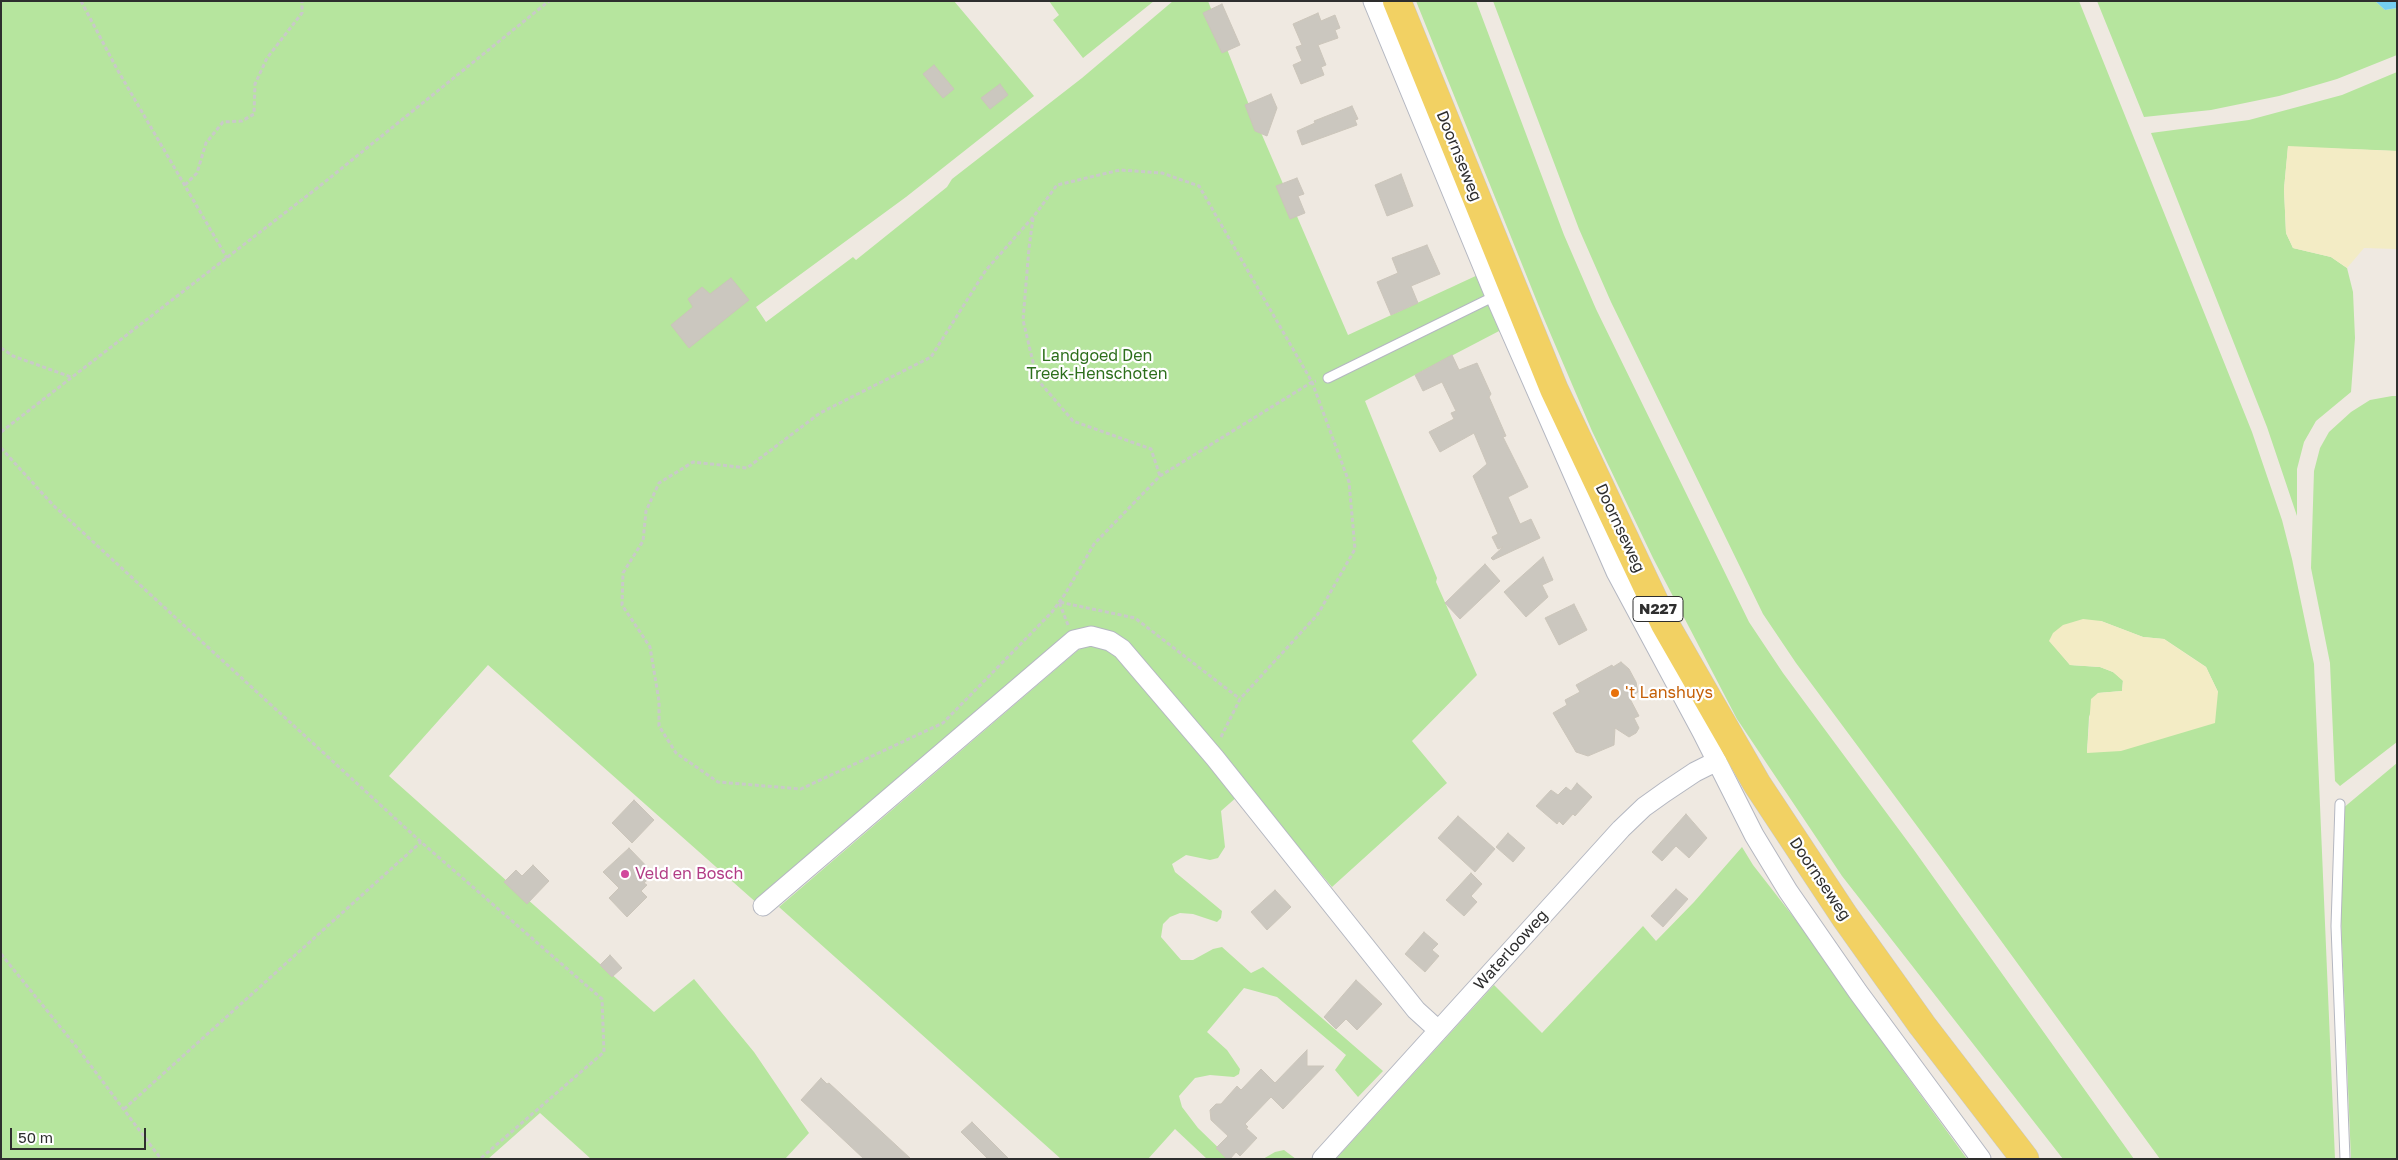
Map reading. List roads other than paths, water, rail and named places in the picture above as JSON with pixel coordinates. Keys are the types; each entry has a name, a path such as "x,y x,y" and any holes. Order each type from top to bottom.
{"main road":[{"name":"Doornseweg","path":"1397,1 1554,389 1665,624 1757,784 1845,917 1922,1025 2025,1159"}],"street":[{"name":"Doornseweg","path":"1373,1 1495,296 1616,572 1717,761 1754,835 1788,891 1858,992 1981,1159"},
{"path":"763,906 1074,640 1091,636 1110,641 1122,648 1215,758 1416,1010 1438,1030"},
{"name":"Waterlooweg","path":"1322,1159 1634,816 1686,778 1717,761"}],"lane":[{"path":"1328,378 1495,296"},
{"path":"2340,804 2336,926 2345,1159"}],"water":[{"path":"2375,1 2397,1 2397,8 2385,10"}],"place":[{"name":"'t Lanshuys","path":"1615,693"},
{"name":"Veld en Bosch","path":"625,874"}],"park label":[{"name":"Landgoed Den Treek-Henschoten","path":"1097,365"}]}
